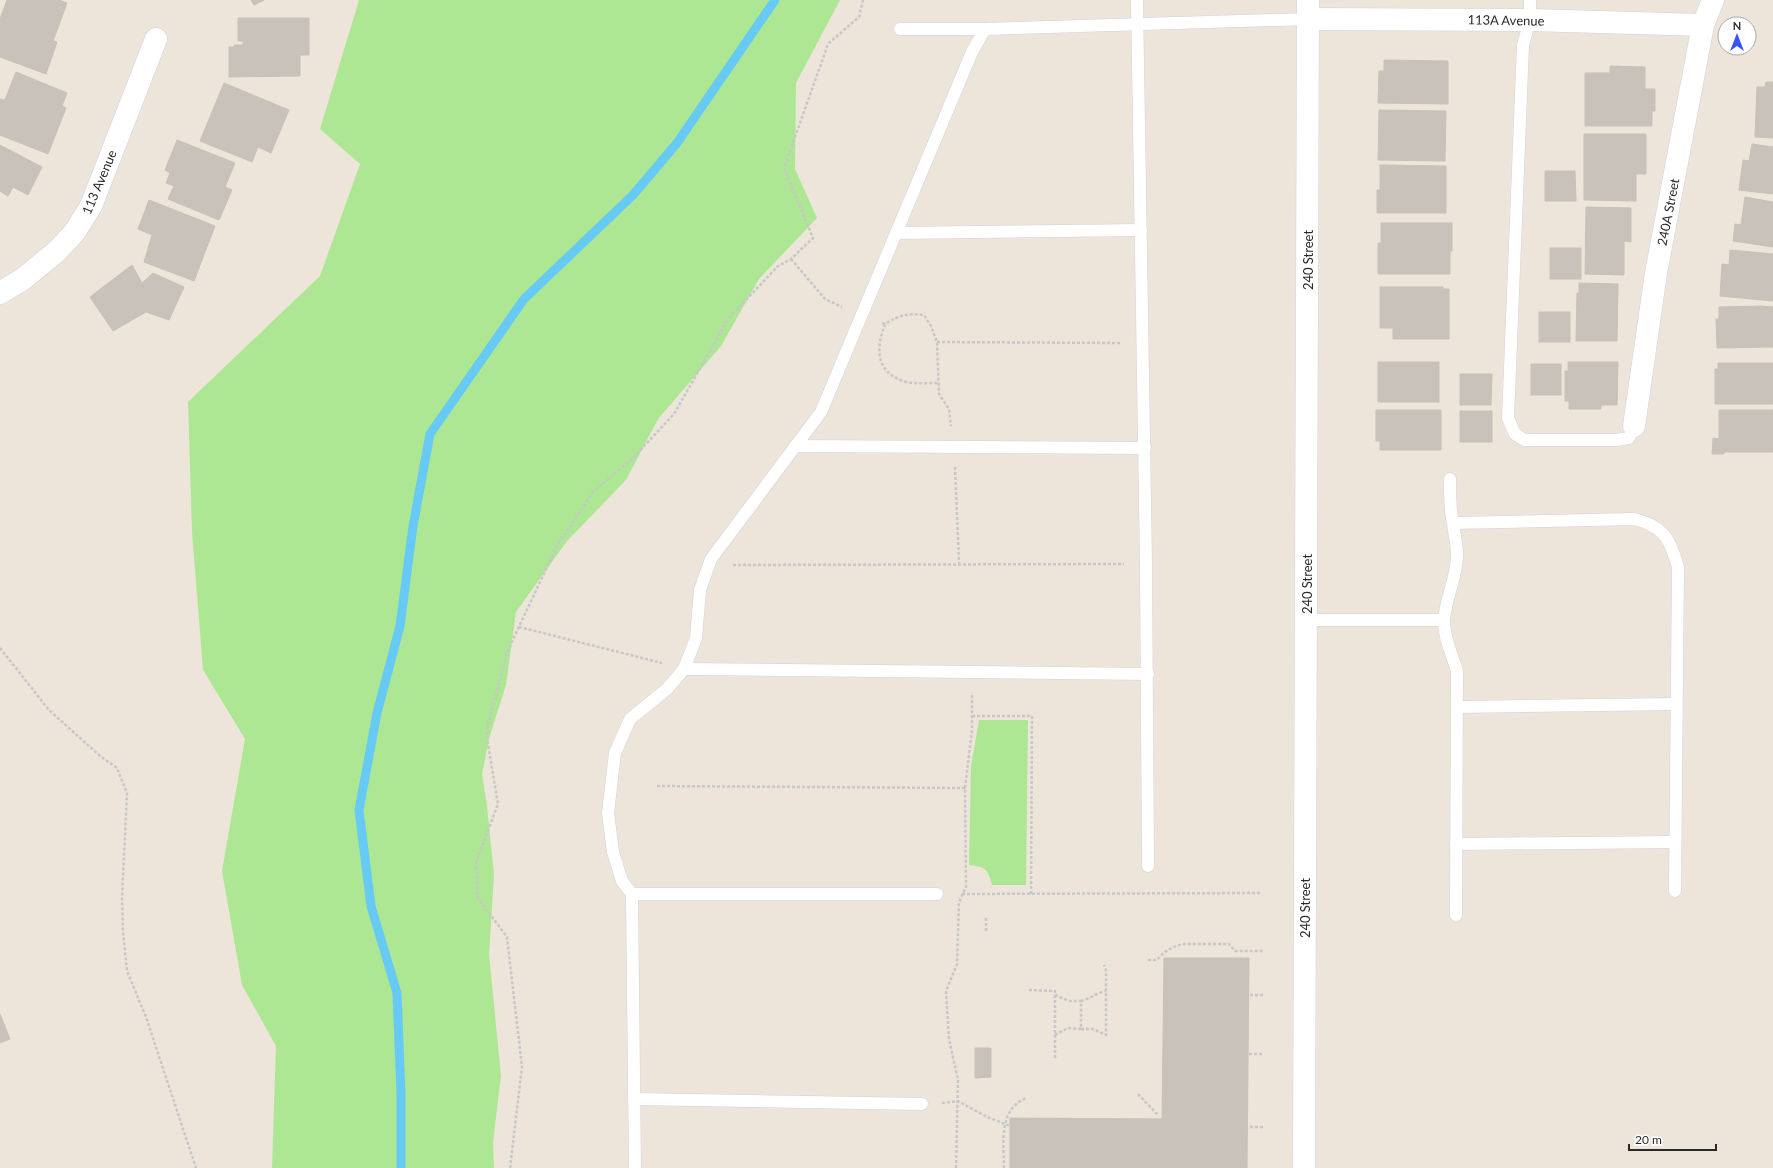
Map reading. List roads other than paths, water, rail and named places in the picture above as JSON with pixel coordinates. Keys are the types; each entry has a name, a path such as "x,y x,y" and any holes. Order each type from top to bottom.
{"main road":[{"name":"240A Street","path":"1634,426 1656,273 1703,25 1713,0"},
{"name":"113A Avenue","path":"1308,9 1530,10 1703,25"},
{"name":"240 Street","path":"1304,1168 1308,9"},
{"name":"113 Avenue","path":"0,293 23,280 56,252 74,233 91,206 156,39"}],"lane":[{"path":"1137,0 1148,674 1148,866"},
{"path":"900,29 985,29 1138,23 1308,9"},
{"path":"1530,10 1523,45 1508,418 1515,434 1524,440 1616,440 1629,438 1634,426"},
{"path":"636,1168 632,894 622,881 613,852 608,813 615,753 630,719 667,689 684,669 696,638 700,590 711,559 821,412 972,52 985,29"},
{"path":"896,233 1141,230"},
{"path":"795,446 1144,448"},
{"path":"1450,479 1451,511 1454,523 1457,557 1455,575 1444,620 1445,639 1453,656 1457,671 1456,915"},
{"path":"1454,523 1634,519 1647,522 1658,528 1667,536 1673,549 1678,567 1675,891"},
{"path":"1306,620 1444,620"},
{"path":"684,669 1148,674"},
{"path":"1457,707 1676,704"},
{"path":"1456,844 1675,842"},
{"path":"632,894 938,894"},
{"path":"634,1099 922,1104"}],"waterway":[{"path":"401,1168 401,1093 397,993 371,906 359,810 377,713 400,626 413,526 430,434 524,299 633,195 677,143 775,0"}]}
